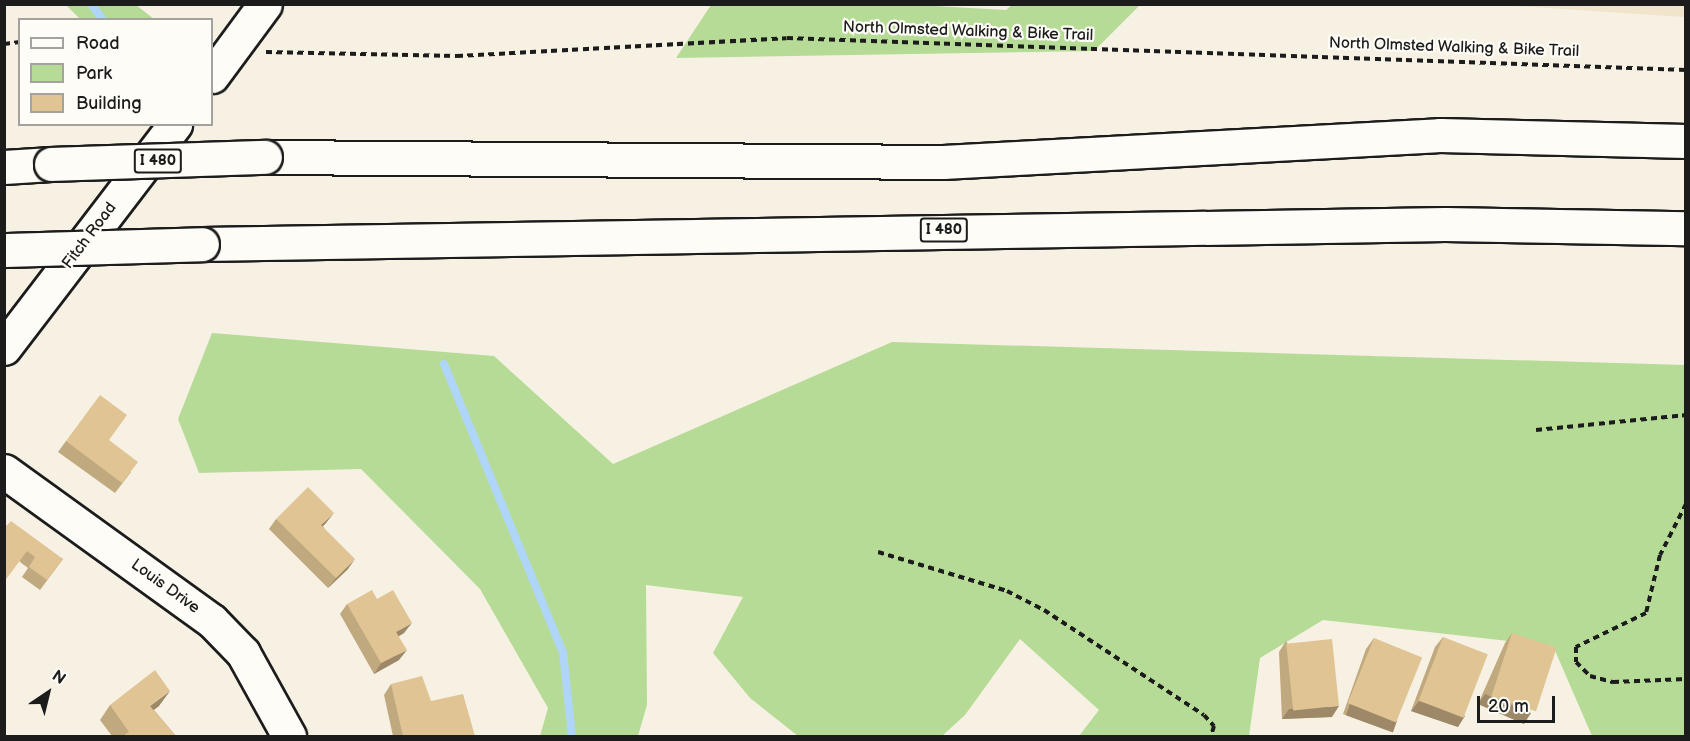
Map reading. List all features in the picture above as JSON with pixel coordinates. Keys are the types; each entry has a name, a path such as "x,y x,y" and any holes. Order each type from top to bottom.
{"main road":[{"path":"213,75 265,4"},
{"name":"Fitch Road","path":"4,348 173,126"},
{"name":"I 480","path":"4,167 265,157 943,162 1440,135 1686,141"},
{"name":"I 480","path":"4,250 202,244 1445,224 1686,228"},
{"name":"Louis Drive","path":"4,471 212,621 243,653 281,713 289,736"}],"path":[{"name":"North Olmsted Walking & Bike Trail","path":"261,49 458,57 787,38 1686,70"},
{"path":"1536,430 1686,415"},
{"path":"1686,504 1660,555 1647,613 1576,647 1576,662 1590,676 1613,681 1686,680"},
{"path":"878,552 1007,591 1044,610 1204,715 1214,726 1211,736"}],"shaded area":[{"path":"1499,5 1685,5 1685,17"}],"green space":[{"path":"898,4 1006,10 1013,4 1140,5 1094,51 676,58 711,5"},
{"path":"66,5 136,5 153,18 79,18"},
{"path":"212,333 494,356 613,464 892,342 1685,365 1685,736 1592,736 1553,646 1323,620 1260,658 1249,736 1079,736 1099,710 1020,639 965,715 942,736 798,736 750,698 713,653 743,597 646,585 647,705 638,736 540,736 548,708 480,589 361,469 199,473 178,419"}],"building":[{"path":"100,395 127,415 109,440 138,462 122,483 66,441"},
{"path":"308,487 334,513 321,525 355,559 336,578 276,519"},
{"path":"11,521 63,559 47,580 29,567 35,557 27,551 4,582 4,528"},
{"path":"372,590 377,599 393,590 412,623 396,632 407,650 381,663 347,604"},
{"path":"1512,633 1557,648 1536,711 1491,697"},
{"path":"1443,637 1488,654 1463,718 1419,700"},
{"path":"1374,638 1422,657 1396,722 1348,703"},
{"path":"1332,639 1339,706 1293,710 1286,644"},
{"path":"155,670 170,691 150,706 176,736 123,736 129,732 110,705"},
{"path":"422,676 431,701 463,694 475,736 403,736 391,684"}],"waterway":[{"path":"91,4 102,18"},
{"path":"444,364 563,653 572,736"}]}
